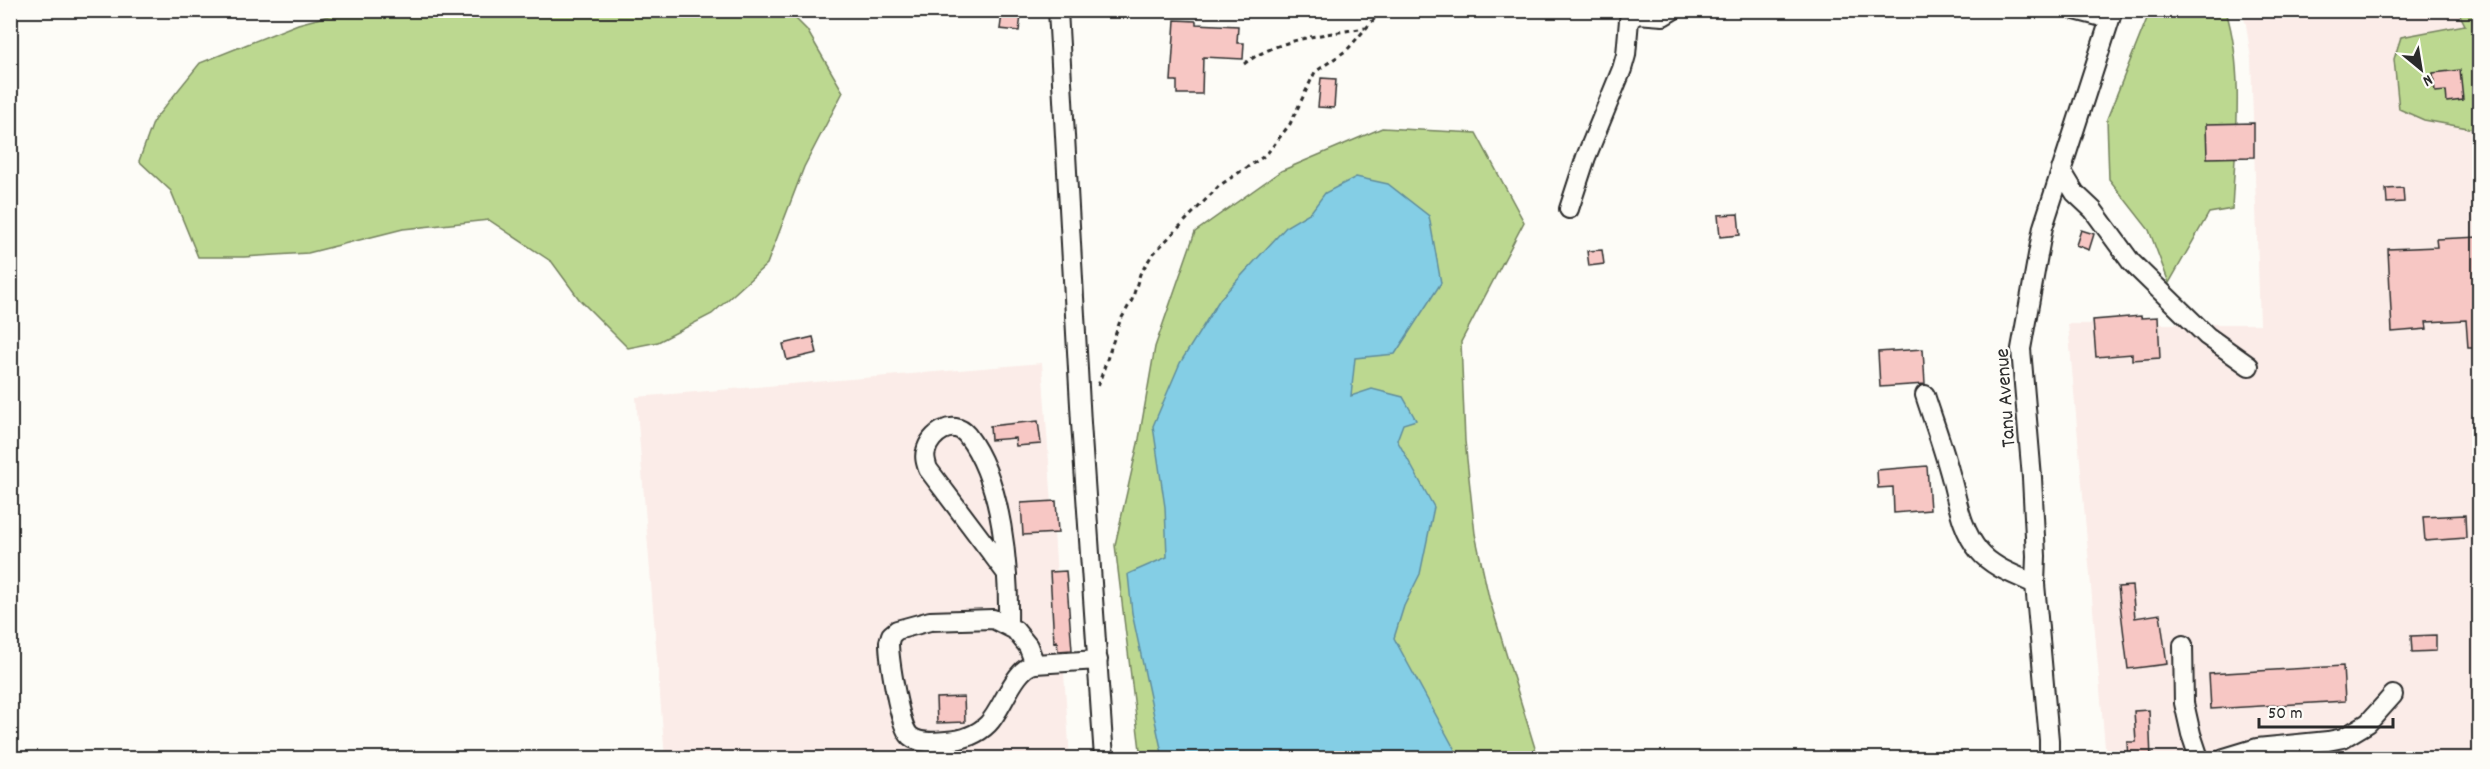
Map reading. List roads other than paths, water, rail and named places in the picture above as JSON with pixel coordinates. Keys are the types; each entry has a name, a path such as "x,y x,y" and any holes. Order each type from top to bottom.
{"street":[{"path":"1058,10 1080,411 1104,759"},
{"path":"1569,209 1586,157 1622,69 1626,55 1629,20 1637,14 1663,16 1673,10"},
{"path":"2075,10 2111,15"},
{"name":"Tanu Avenue","path":"2049,759 2034,584 2036,556 2031,460 2021,349 2043,227 2111,15"},
{"path":"2061,170 2075,193 2093,210 2131,262 2207,336 2249,366"},
{"path":"1925,395 1959,510 1969,535 1985,557 2001,569 2034,584"},
{"path":"1007,574 927,469 926,449 941,431 951,427 962,430 992,486 1004,541 1007,574 1008,625"},
{"path":"1035,664 1023,638 1008,625 988,618 930,621 908,625 891,635 889,642 902,722 909,735 920,742 948,741 977,733 988,724 1020,673 1027,667 1035,664 1098,660"},
{"path":"2183,645 2184,703 2199,759"},
{"path":"2224,759 2257,748 2343,738 2368,723 2393,696"}],"water":[{"path":"1356,177 1388,184 1429,216 1441,283 1395,354 1355,358 1351,396 1372,389 1403,397 1416,420 1403,424 1397,440 1434,507 1420,574 1404,606 1394,638 1456,752 1457,758 1163,758 1132,613 1128,574 1167,557 1165,507 1153,426 1180,363 1220,299 1287,226 1311,212 1325,193"}]}
